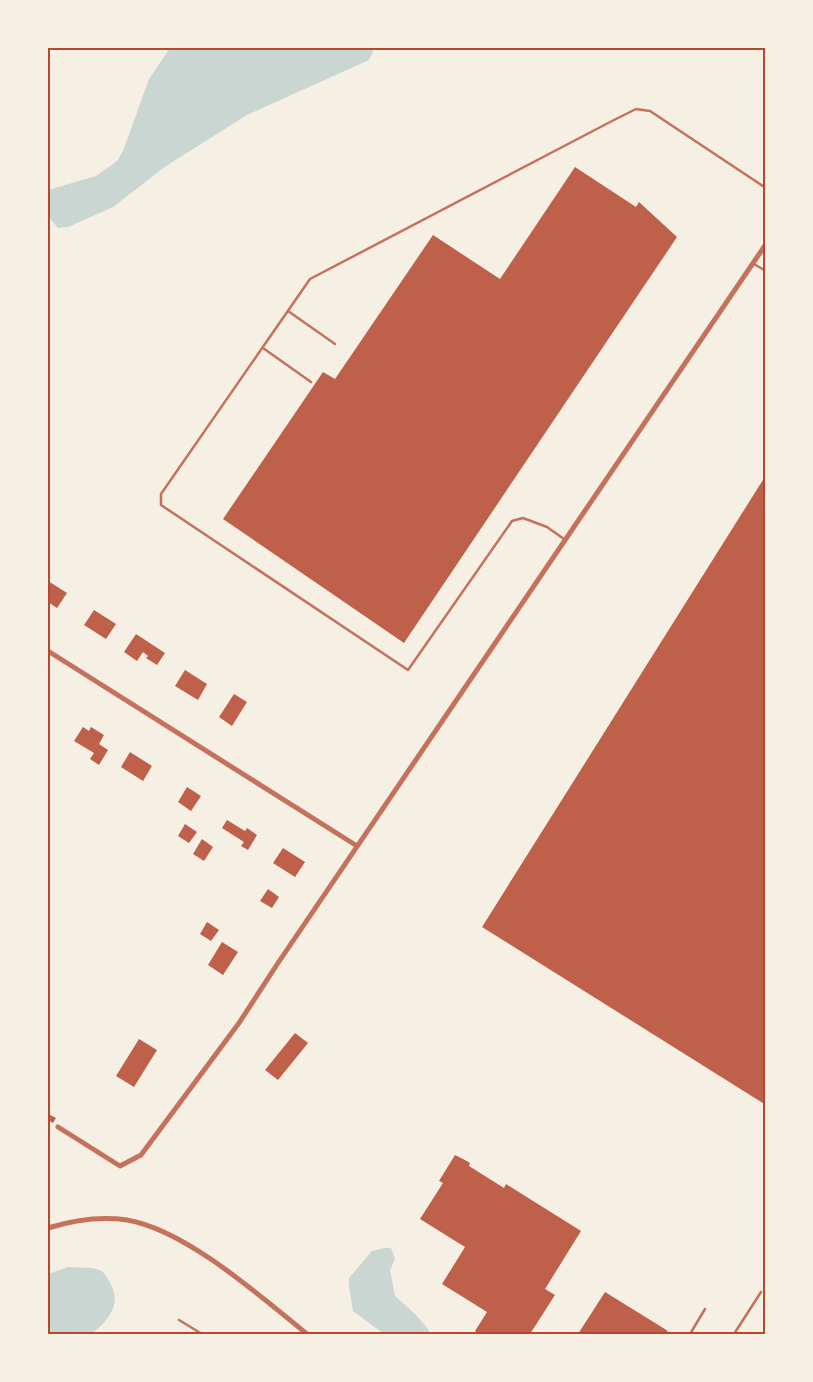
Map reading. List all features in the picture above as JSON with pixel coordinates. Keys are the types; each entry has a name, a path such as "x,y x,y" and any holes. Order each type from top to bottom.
{"street":[{"path":"58,1127 120,1166 141,1155 239,1023 766,244"},
{"path":"48,651 357,846"},
{"path":"48,1228 89,1218 109,1218 128,1220 164,1231 218,1265 307,1334"}],"lane":[{"path":"565,540 547,527 523,518 512,521 408,670 161,504 160,494 310,279 572,140 636,109 650,111 766,188"},
{"path":"752,263 766,271"},
{"path":"288,311 335,344"},
{"path":"263,348 311,382"},
{"path":"734,1334 762,1292"},
{"path":"690,1334 705,1309"},
{"path":"179,1320 202,1334"}],"shaded area":[{"path":"170,48 371,48 373,52 369,60 247,115 166,166 113,207 68,227 58,228 48,216 48,190 96,176 117,161 123,151 149,79"},
{"path":"391,1248 395,1259 390,1270 395,1296 416,1315 430,1334 384,1334 353,1311 349,1278 372,1251"},
{"path":"68,1267 92,1268 102,1271 113,1289 115,1302 110,1314 101,1326 88,1335 48,1334 48,1274"}],"building":[{"path":"575,167 636,207 639,202 677,237 404,643 223,519 323,372 335,379 433,235 500,279"},
{"path":"766,475 766,1105 482,927"},
{"path":"48,581 67,593 57,608 48,602"},
{"path":"94,610 116,624 106,639 84,625"},
{"path":"136,634 165,653 157,665 146,658 148,656 143,652 137,661 124,652"},
{"path":"185,670 207,684 198,700 175,686"},
{"path":"234,694 247,702 232,726 219,717"},
{"path":"83,727 89,731 91,727 104,735 99,744 108,750 99,765 90,759 94,753 74,741"},
{"path":"130,752 152,766 143,781 121,767"},
{"path":"187,787 201,796 191,811 178,802"},
{"path":"227,820 245,831 247,828 257,835 248,850 241,846 244,842 222,828"},
{"path":"185,824 197,832 189,843 178,836"},
{"path":"202,839 213,847 204,861 193,854"},
{"path":"283,848 305,862 295,877 273,863"},
{"path":"268,889 279,897 272,908 260,901"},
{"path":"207,922 219,930 211,941 200,934"},
{"path":"222,942 238,952 223,975 208,965"},
{"path":"295,1033 308,1043 278,1080 265,1070"},
{"path":"139,1039 157,1050 134,1087 116,1076"},
{"path":"48,1114 56,1118 53,1123 48,1120"},
{"path":"455,1155 470,1163 469,1166 504,1188 506,1184 581,1231 545,1289 555,1295 530,1334 480,1334 475,1331 487,1312 442,1284 465,1247 420,1219 443,1183 439,1181"},
{"path":"605,1292 668,1331 665,1334 578,1334"}]}
